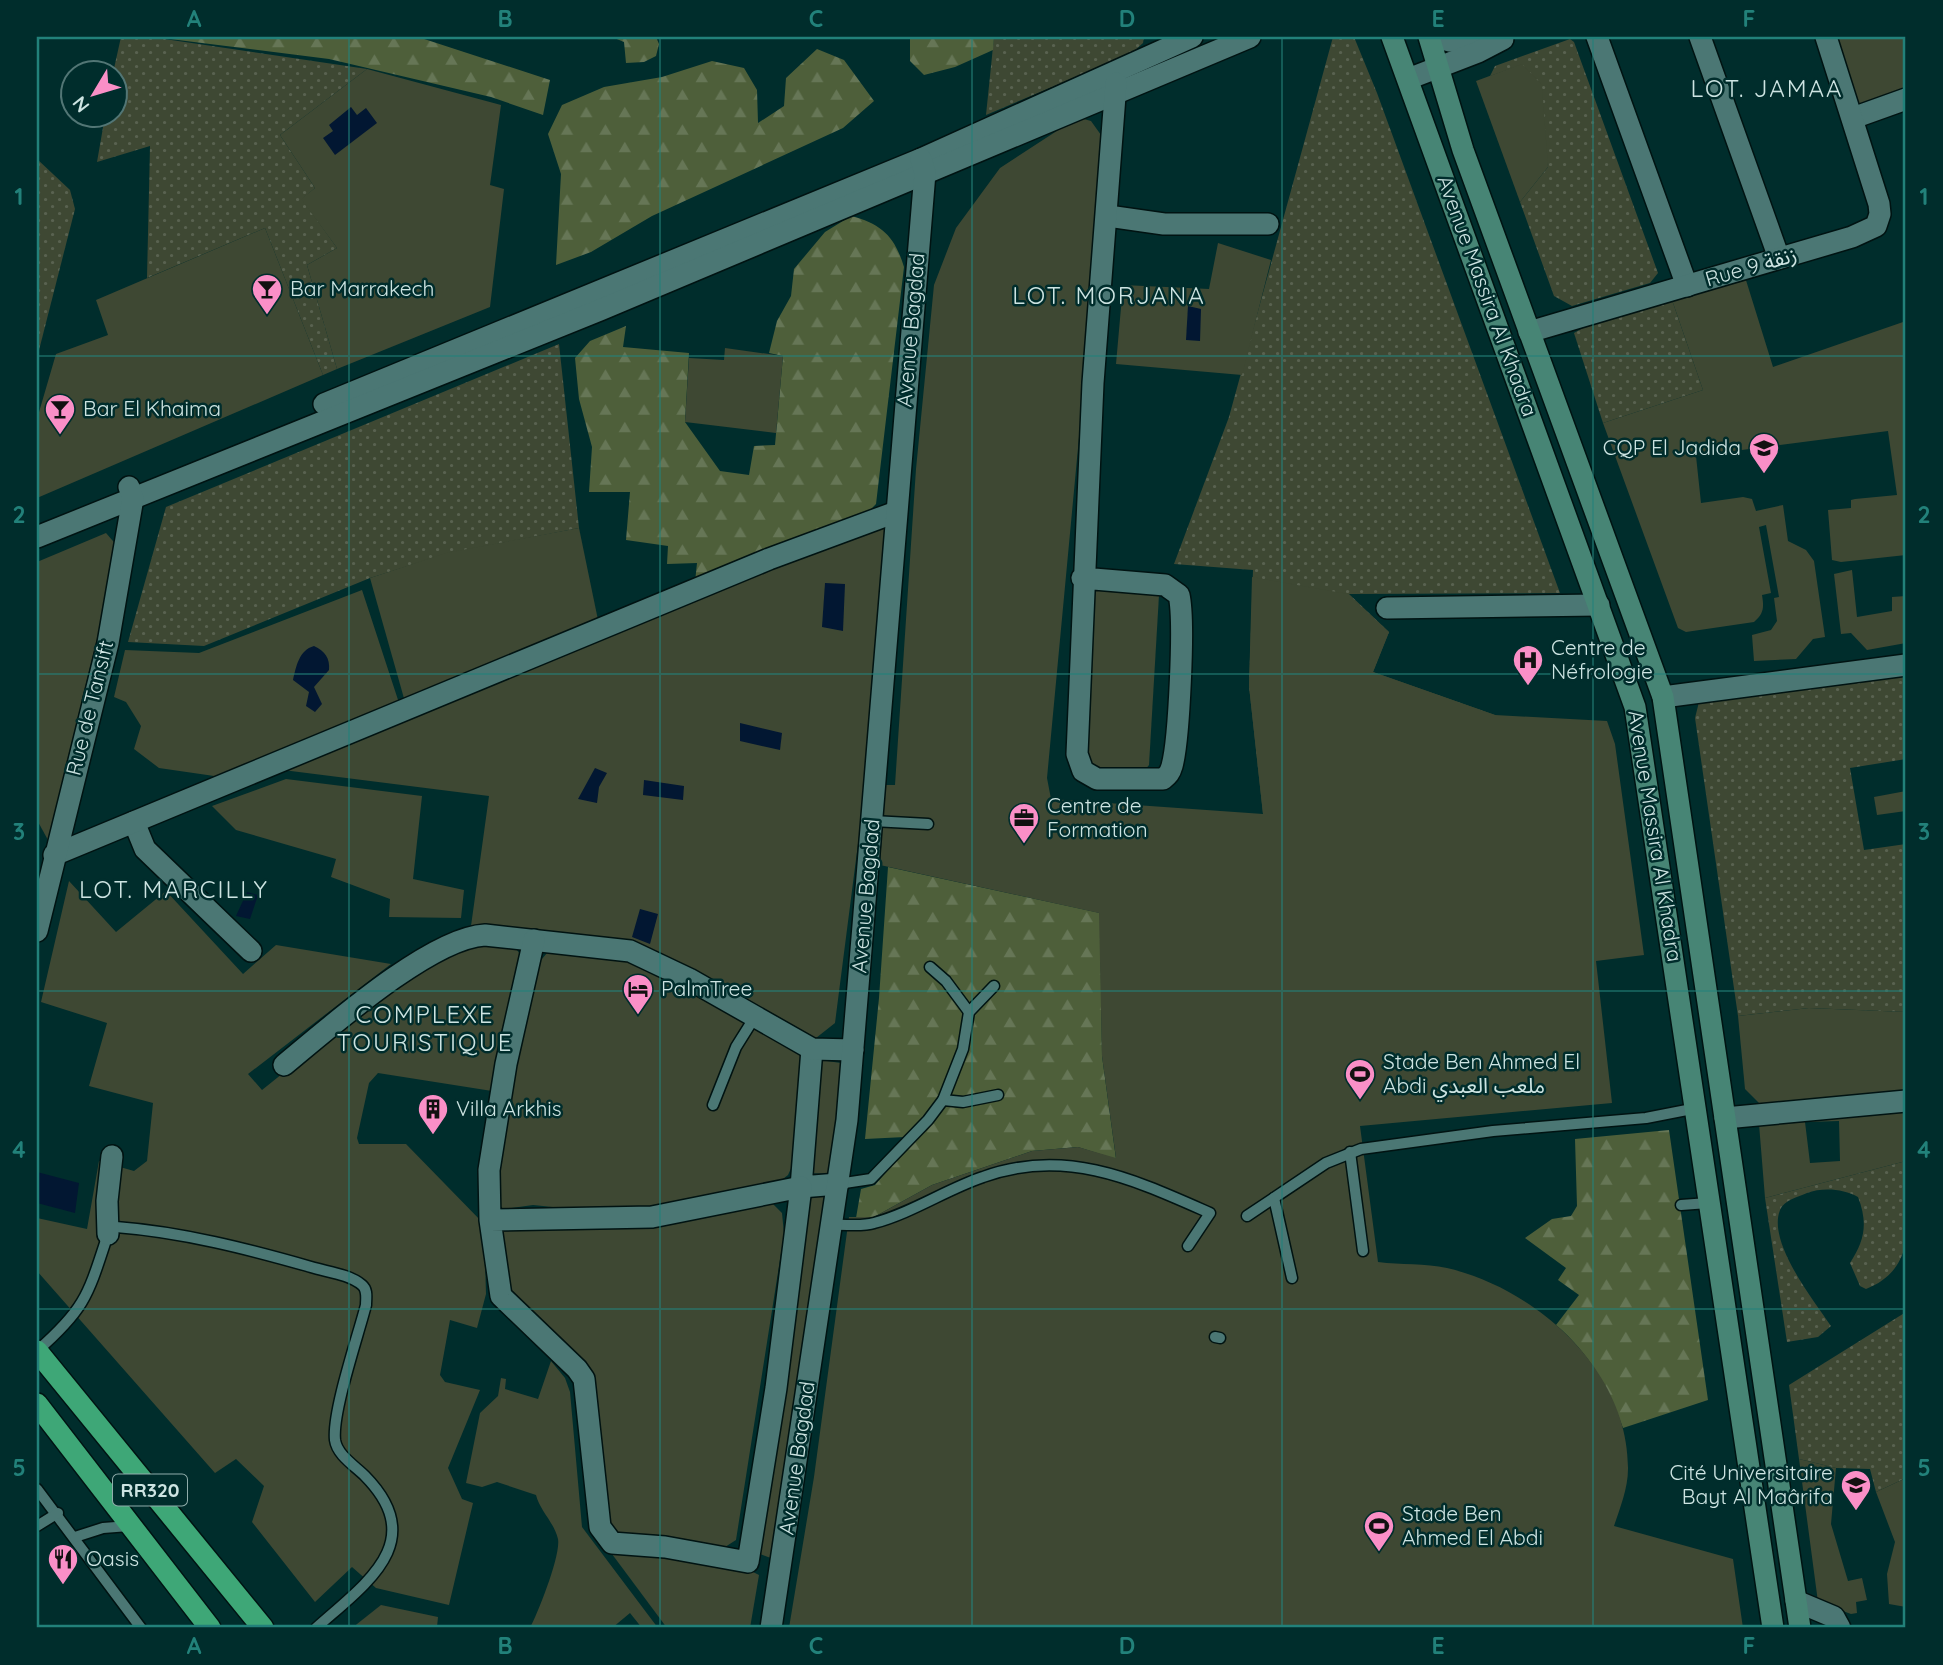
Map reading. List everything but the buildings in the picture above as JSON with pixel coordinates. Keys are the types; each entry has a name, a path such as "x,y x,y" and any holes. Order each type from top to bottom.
{"highway":[{"name":"RR320","path":"37,1351 263,1628"},
{"name":"RR320","path":"39,1410 209,1628"}],"street":[{"path":"923,166 1117,70 1159,43 1192,37"},
{"path":"37,537 131,491 923,166 1116,93 1250,37"},
{"name":"Avenue Massira Al Khadra","path":"1392,37 1635,707 1773,1628"},
{"name":"Avenue Massira Al Khadra","path":"1429,37 1463,150 1663,697 1800,1628"},
{"path":"1436,37 1450,41 1506,38"},
{"path":"1597,37 1688,286"},
{"path":"1700,37 1779,258"},
{"path":"1826,37 1855,124 1906,99"},
{"path":"1408,79 1506,38"},
{"path":"1159,43 1168,71"},
{"path":"1082,578 1165,584 1179,596 1181,636 1175,741 1172,767 1163,779 1097,779 1089,776 1079,765 1077,754 1082,578 1093,383 1108,216 1117,70"},
{"name":"Rue 9 زنقة","path":"1529,332 1852,237 1876,226 1880,214 1879,204 1855,124"},
{"name":"Avenue Bagdad","path":"771,1628 838,1184 853,1050 923,166"},
{"path":"1108,216 1178,224 1268,224"},
{"path":"37,522 131,491"},
{"name":"Rue de Tansift","path":"37,931 47,865 108,643 131,491"},
{"path":"47,865 134,822 769,559 896,512"},
{"path":"1387,608 1599,604"},
{"path":"1663,697 1906,665"},
{"path":"134,822 145,849 251,951"},
{"path":"284,1065 443,946 468,936 534,940 630,951 756,1015 811,1049 853,1050"},
{"path":"534,940 504,1077 489,1170 490,1220 501,1296 577,1369 584,1379 600,1527 605,1538 612,1543 665,1547 748,1562 780,1573"},
{"path":"748,1562 776,1388 801,1186 811,1049"},
{"path":"1725,1118 1906,1101"},
{"path":"108,1234 107,1201 112,1156"},
{"path":"490,1220 652,1217 801,1186 838,1184"},
{"path":"1796,1601 1834,1617 1840,1628"}],"lane":[{"path":"873,821 928,824"},
{"path":"930,967 946,981 968,1012"},
{"path":"838,1184 872,1179 943,1100 963,1049 968,1012 994,986"},
{"path":"713,1105 736,1047 756,1015"},
{"path":"943,1100 963,1102 998,1095"},
{"path":"1247,1216 1326,1163 1350,1152 1401,1142 1646,1118 1697,1108"},
{"path":"1350,1152 1363,1251"},
{"path":"832,1225 873,1224 985,1176 1042,1165 1084,1167 1115,1173 1210,1213 1188,1246"},
{"path":"1274,1198 1292,1278"},
{"path":"1681,1205 1708,1203"},
{"path":"37,1351 68,1324 83,1303 108,1234 116,1227 146,1229 251,1250 354,1280 365,1289 366,1305 340,1406 335,1441 345,1457 381,1493 388,1503 394,1523 386,1555 372,1578 316,1628"},
{"path":"37,1489 141,1628"},
{"path":"37,1526 58,1514"},
{"path":"75,1537 103,1528 129,1526"}],"green space":[{"path":"121,37 151,37 367,69 280,135 315,188 302,199 337,248 307,265 337,369 323,375 265,228 147,278 150,146 97,162 103,130 130,130 130,60 116,60"},
{"path":"154,37 418,37 550,80 543,115 491,97 329,59"},
{"path":"612,37 656,37 659,44 656,56 644,62 626,63 624,42"},
{"path":"910,37 994,37 993,50 955,67 924,75 910,61"},
{"path":"994,37 1144,37 1143,43 1132,53 986,115"},
{"path":"1333,37 1354,37 1377,93 1560,593 1349,594 1389,632 1373,672 1495,715 1259,872 1263,814 1249,686 1253,570 1174,564 1229,417"},
{"path":"1831,37 1906,37 1906,89 1854,109"},
{"path":"1570,39 1574,42 1658,273 1650,283 1572,306 1554,296 1520,202 1548,167 1522,65 1490,76 1495,66"},
{"path":"817,49 844,60 874,101 843,128 652,216 591,252 556,265 561,174 548,134 562,105 604,87 662,77 712,61 744,68 757,90 758,123 784,106 786,78"},
{"path":"1522,64 1542,85 1548,167 1520,202 1476,81"},
{"path":"367,69 501,105 490,185 504,189 490,307 337,369 307,265 337,248 301,199 315,188 280,135"},
{"name":"Stade Ben Ahmed El Abdi ملعب العبدي","path":"1080,118 1091,121 1101,135 1100,214 1047,778 1051,799 1263,814 1249,686 1252,577 1348,594 1389,632 1373,672 1495,715 1607,721 1615,744 1644,955 1596,961 1612,1103 1360,1126 1378,1262 1439,1266 1481,1279 1513,1294 1544,1315 1572,1340 1595,1368 1613,1399 1624,1433 1628,1476 1614,1526 1733,1559 1743,1628 789,1628 814,1477 849,1217 874,1217 932,1185 1032,1151 1078,1147 1116,1158 1102,1056 1099,913 880,865 885,785 895,785 916,469 934,285 956,228 1000,168"},
{"path":"37,159 70,190 75,209 37,358"},
{"path":"851,216 871,223 886,233 904,267 876,504 865,515 695,582 697,563 667,564 668,546 626,540 630,492 589,492 592,447 579,399 575,358 590,341 626,326 623,347 689,353 685,422 720,471 749,475 754,446 775,445 783,356 769,353 777,321 791,296 794,269 825,232"},
{"path":"265,228 323,375 37,498 37,419 56,354 108,335 96,300"},
{"path":"1218,243 1271,260 1242,375 1116,364 1123,285 1209,289"},
{"name":"CQP El Jadida","path":"1745,277 1773,367 1906,321 1906,555 1841,562 1832,560 1828,510 1851,508 1851,500 1855,499 1897,495 1888,431 1696,456 1701,503 1743,497 1752,499 1756,511 1783,505 1788,541 1806,550 1814,561 1825,637 1813,639 1796,659 1754,661 1752,635 1771,630 1777,621 1774,598 1779,597 1766,525 1759,527 1771,593 1762,595 1763,610 1760,616 1754,622 1686,632 1678,628 1603,423 1703,390 1672,300"},
{"path":"1672,300 1703,390 1603,423 1574,333 1590,324"},
{"path":"559,344 579,528 446,554 370,578 204,646 128,642 166,507"},
{"path":"725,348 783,356 776,433 685,422 689,358 724,360"},
{"path":"886,523 873,727 835,1023 816,1038 694,969 622,939 471,926 489,796 283,770"},
{"path":"579,528 598,620 407,709 370,578 446,553"},
{"path":"106,533 119,548 48,840 37,820 37,562"},
{"path":"1852,570 1857,617 1892,611 1892,597 1906,596 1906,643 1867,650 1851,633 1841,634 1834,574"},
{"path":"1097,586 1159,595 1149,765 1145,770 1086,766 1094,590"},
{"path":"362,590 401,709 221,777 159,768 134,749 141,726 126,702 114,697 125,650 199,653"},
{"path":"1906,673 1906,759 1850,768 1864,850 1906,844 1906,1012 1809,1008 1738,1016 1695,718 1699,702"},
{"path":"286,779 422,796 413,879 464,890 461,918 389,917 390,899 331,877 336,859 236,830 212,806"},
{"path":"1906,791 1906,811 1877,815 1874,797"},
{"path":"888,867 1100,913 1102,1056 1116,1159 1078,1147 1032,1151 932,1185 874,1217 856,1218 861,1189 875,1185 911,1143 905,1137 865,1139"},
{"path":"69,881 116,932 166,891 243,974 276,945 391,964 248,1074 262,1090 343,1025 404,981 463,944 512,943 522,957 492,1091 378,1073 369,1083 357,1138 359,1144 406,1144 484,1224 486,1294 477,1328 450,1320 440,1375 445,1382 480,1390 448,1468 462,1499 473,1503 449,1605 376,1588 352,1567 315,1602 252,1522 264,1486 236,1459 215,1473 37,1271 37,1218 87,1229 99,1161 134,1171 147,1161 153,1103 89,1086 107,1023 41,1002"},
{"path":"554,949 627,958 804,1051 793,1164 788,1175 779,1182 640,1210 602,1212 533,1205 505,1209 495,1205 531,972 547,953"},
{"path":"1809,1008 1906,1012 1906,1093 1762,1106 1745,1089 1738,1016"},
{"path":"813,1059 848,1064 836,1174 805,1173"},
{"path":"1906,1107 1906,1161 1765,1198 1759,1124 1804,1122 1803,1114","holes":["1839,1121 1840,1161 1810,1163 1805,1122"]},
{"path":"1669,1130 1708,1400 1623,1428 1597,1372 1578,1347 1556,1325 1579,1295 1558,1280 1566,1268 1525,1238 1552,1219 1571,1216 1577,1206 1575,1139"},
{"path":"1906,1161 1908,1218 1903,1252 1896,1267 1884,1279 1866,1289 1860,1286 1850,1263 1862,1239 1864,1223 1858,1197 1840,1191 1820,1190 1788,1201 1780,1210 1780,1238 1786,1254 1804,1287 1831,1326 1818,1337 1787,1342 1765,1198"},
{"path":"830,1192 776,1560 760,1554 812,1193"},
{"path":"773,1204 782,1213 784,1234 736,1540 725,1547 685,1539 615,1535 610,1531 591,1378 510,1293 499,1231 505,1227"},
{"path":"1906,1312 1906,1478 1876,1492 1870,1469 1836,1468 1799,1459 1789,1385"},
{"path":"551,1361 565,1378 570,1392 582,1527 658,1628 642,1628 630,1613 612,1628 530,1628 553,1570 558,1547 556,1533 536,1495 497,1482 482,1487 466,1483 480,1413 498,1396 501,1378 506,1379 505,1389 538,1399"},
{"path":"1799,1459 1836,1468 1831,1524 1848,1581 1862,1578 1867,1600 1856,1602 1857,1613 1851,1614 1818,1602"},
{"path":"1906,1478 1906,1607 1889,1604 1887,1574 1895,1542 1876,1492"},
{"path":"606,1546 745,1568 759,1575 750,1628 667,1628"},
{"path":"381,1605 438,1617 437,1627 352,1628"}],"water":[{"path":"351,107 357,115 366,108 377,123 335,155 323,138 333,131 329,125"},
{"path":"1188,306 1201,309 1200,341 1186,340"},
{"path":"825,583 845,584 843,631 822,627"},
{"path":"314,646 326,655 329,662 329,670 314,687 322,704 315,712 306,706 309,692 293,680 302,655"},
{"path":"740,723 782,733 780,750 740,741"},
{"path":"595,768 607,773 599,787 597,803 578,799"},
{"path":"644,780 684,786 683,800 643,795"},
{"path":"247,892 258,895 250,919 236,916"},
{"path":"640,909 658,914 650,944 632,937"},
{"path":"37,1172 79,1183 75,1213 37,1203"}],"place":[{"name":"Bar Marrakech","path":"267,316"},
{"name":"Bar El Khaima","path":"60,436"},
{"name":"CQP El Jadida","path":"1764,475"},
{"name":"Centre de Néfrologie","path":"1528,687"},
{"name":"Centre de Formation","path":"1024,845"},
{"name":"PalmTree","path":"638,1016"},
{"name":"Stade Ben Ahmed El Abdi ملعب العبدي","path":"1360,1101"},
{"name":"Villa Arkhis","path":"433,1136"},
{"name":"Cité Universitaire Bayt Al Maârifa","path":"1856,1512"},
{"name":"Stade Ben Ahmed El Abdi","path":"1379,1553"},
{"name":"Oasis","path":"63,1586"}],"district":[{"name":"LOT. JAMAA","path":"1767,89"},
{"name":"LOT. MORJANA","path":"1109,296"},
{"name":"LOT. MARCILLY","path":"174,890"},
{"name":"COMPLEXE TOURISTIQUE","path":"425,1029"}]}
